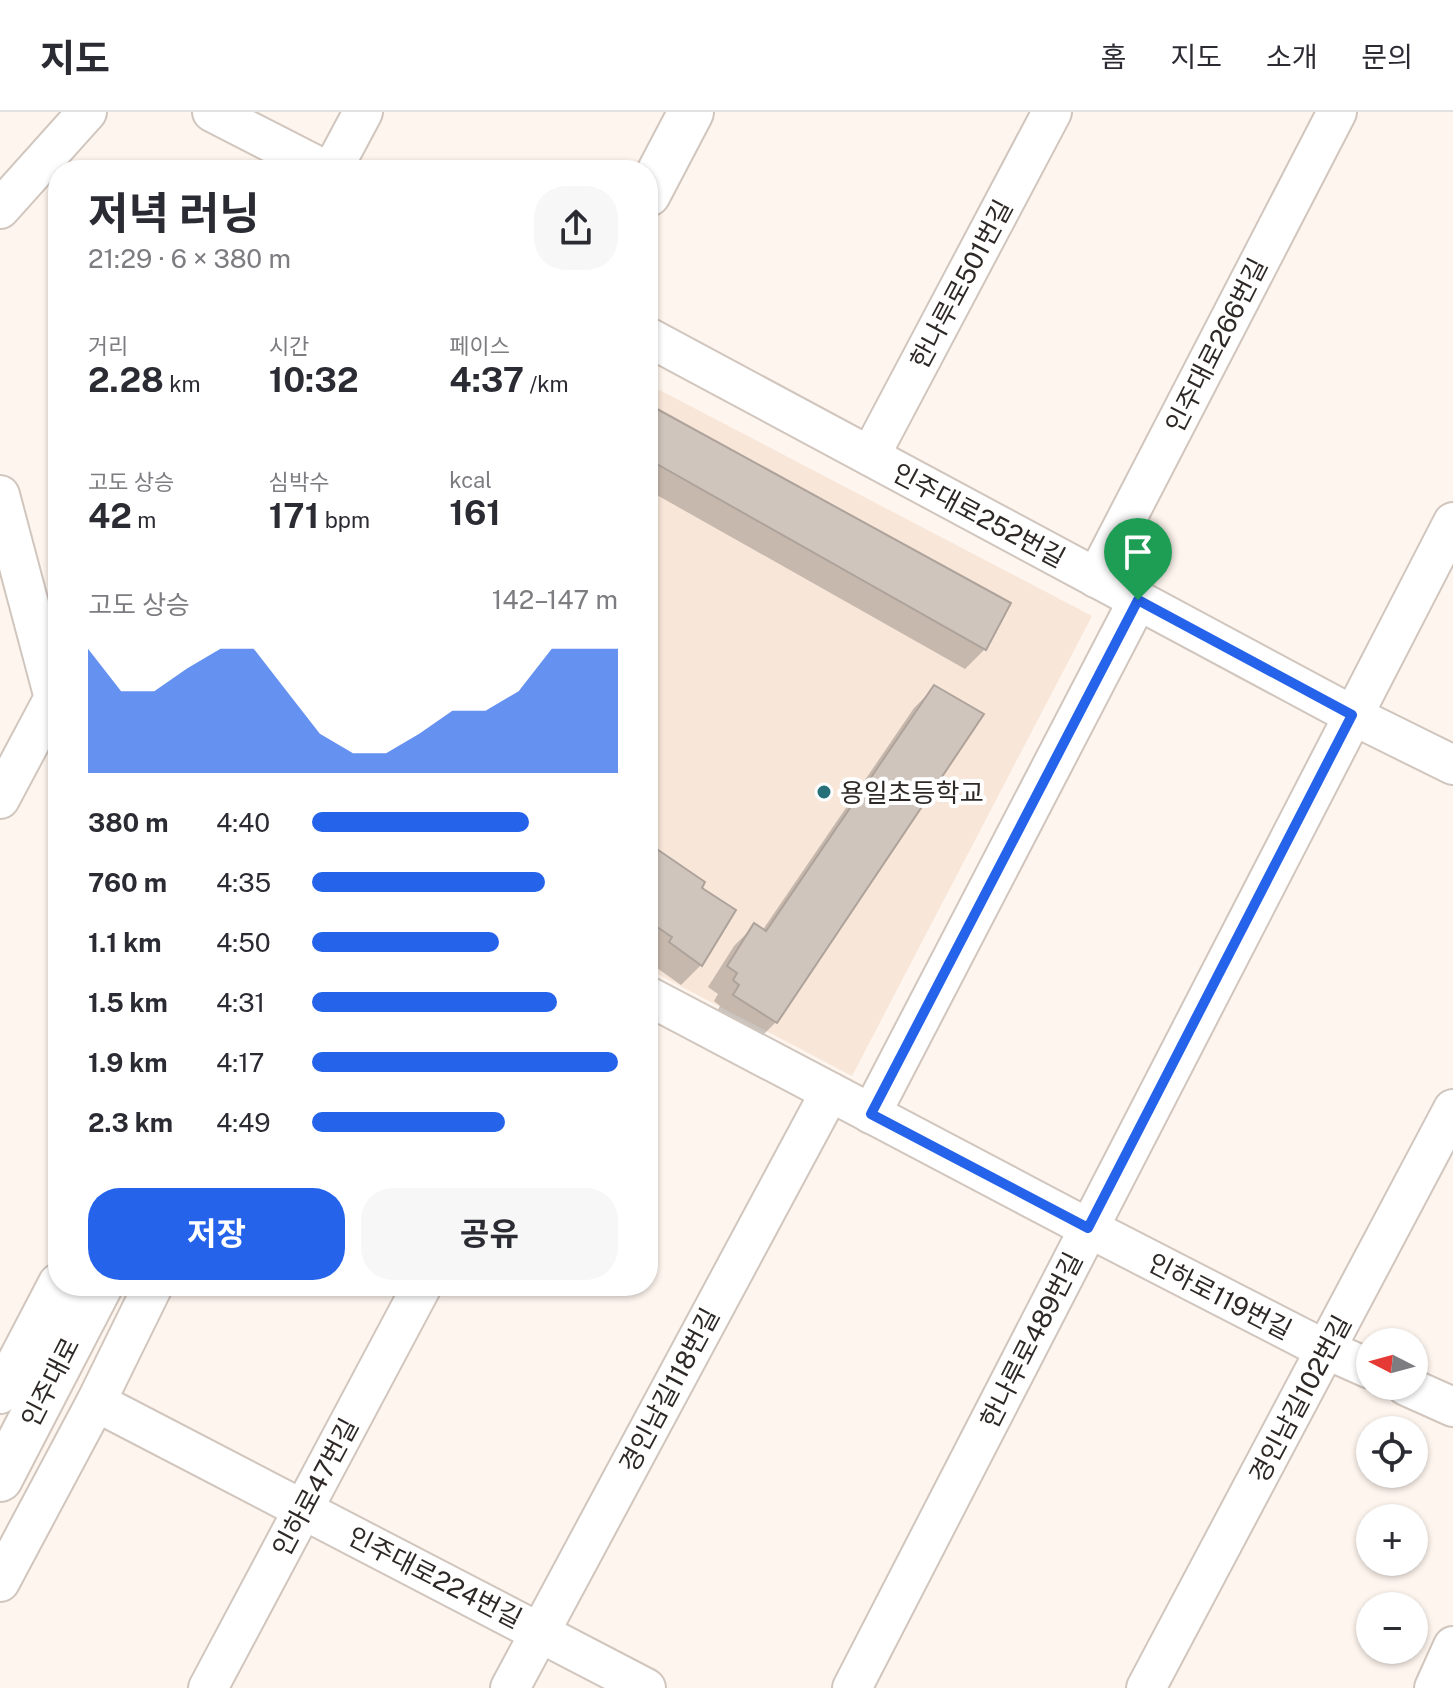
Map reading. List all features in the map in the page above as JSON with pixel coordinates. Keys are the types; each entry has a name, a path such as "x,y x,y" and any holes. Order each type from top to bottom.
{"main road":[{"path":"658,175 691,112"},
{"name":"인주대로","path":"0,1479 95,1296"}],"street":[{"path":"0,209 87,112"},
{"path":"212,112 306,160"},
{"path":"337,160 363,112"},
{"name":"한나루로501번길","path":"870,456 1052,112"},
{"name":"인주대로266번길","path":"1096,578 1337,112"},
{"name":"인주대로252번길","path":"658,342 1352,715 1453,765"},
{"path":"0,495 48,664"},
{"name":"한나루로489번길","path":"852,1688 1079,1224 1453,522"},
{"path":"871,1114 1138,600"},
{"path":"0,799 48,712"},
{"name":"인하로119번길","path":"658,1001 1079,1224 1356,1363"},
{"name":"경인남길118번길","path":"510,1688 830,1092"},
{"name":"경인남길102번길","path":"1146,1688 1453,1109"},
{"path":"0,1394 51,1296"},
{"path":"0,1582 96,1402 148,1296"},
{"name":"인하로47번길","path":"208,1688 417,1296"},
{"path":"1428,1396 1453,1407"},
{"name":"인주대로224번길","path":"96,1402 646,1688"},
{"path":"1434,1688 1453,1646"}],"shaded area":[{"name":"용일초등학교","path":"658,389 1092,616 852,1076 658,974"}],"building":[{"path":"658,409 1011,603 986,650 658,465"},
{"path":"934,685 984,714 777,1023 733,995 739,985 733,980 737,973 727,966 754,923 766,931"},
{"path":"658,850 705,882 702,888 736,910 702,966 669,942 672,937 658,928"}],"place":[{"name":"용일초등학교","path":"824,792"}],"route":[{"path":"1138,600 1352,715 1088,1228 871,1114 1138,600"}]}
